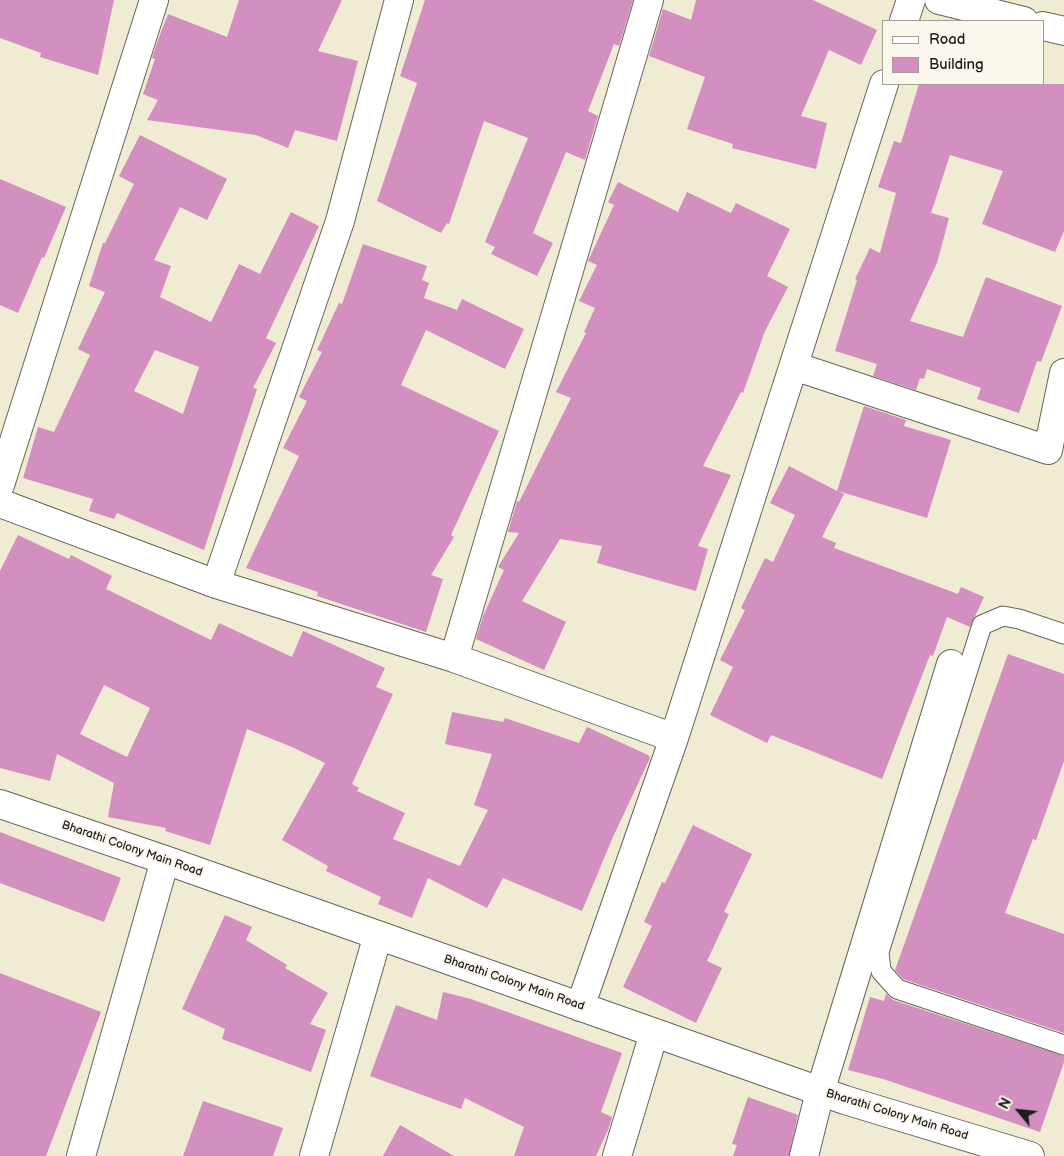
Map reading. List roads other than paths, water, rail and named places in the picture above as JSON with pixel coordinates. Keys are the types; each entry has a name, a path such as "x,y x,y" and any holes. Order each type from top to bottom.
{"street":[{"path":"0,485 154,0"},
{"path":"216,584 340,221 399,0"},
{"path":"454,658 649,0"},
{"path":"904,20 911,0"},
{"path":"939,0 1020,20"},
{"path":"1044,26 1064,31"},
{"path":"580,1007 674,738 884,85"},
{"path":"794,366 1048,450 1062,390"},
{"path":"0,503 216,584 454,658 674,738"},
{"path":"804,1156 820,1092 952,664"},
{"name":"Bharathi Colony Main Road","path":"0,804 165,860 820,1092 1030,1156"},
{"path":"81,1156 165,860"},
{"path":"314,1156 378,935"},
{"path":"617,1156 654,1033"}],"lane":[{"path":"1064,634 1019,619 1003,616 982,625 878,952 881,971 898,989 1064,1046"}]}
